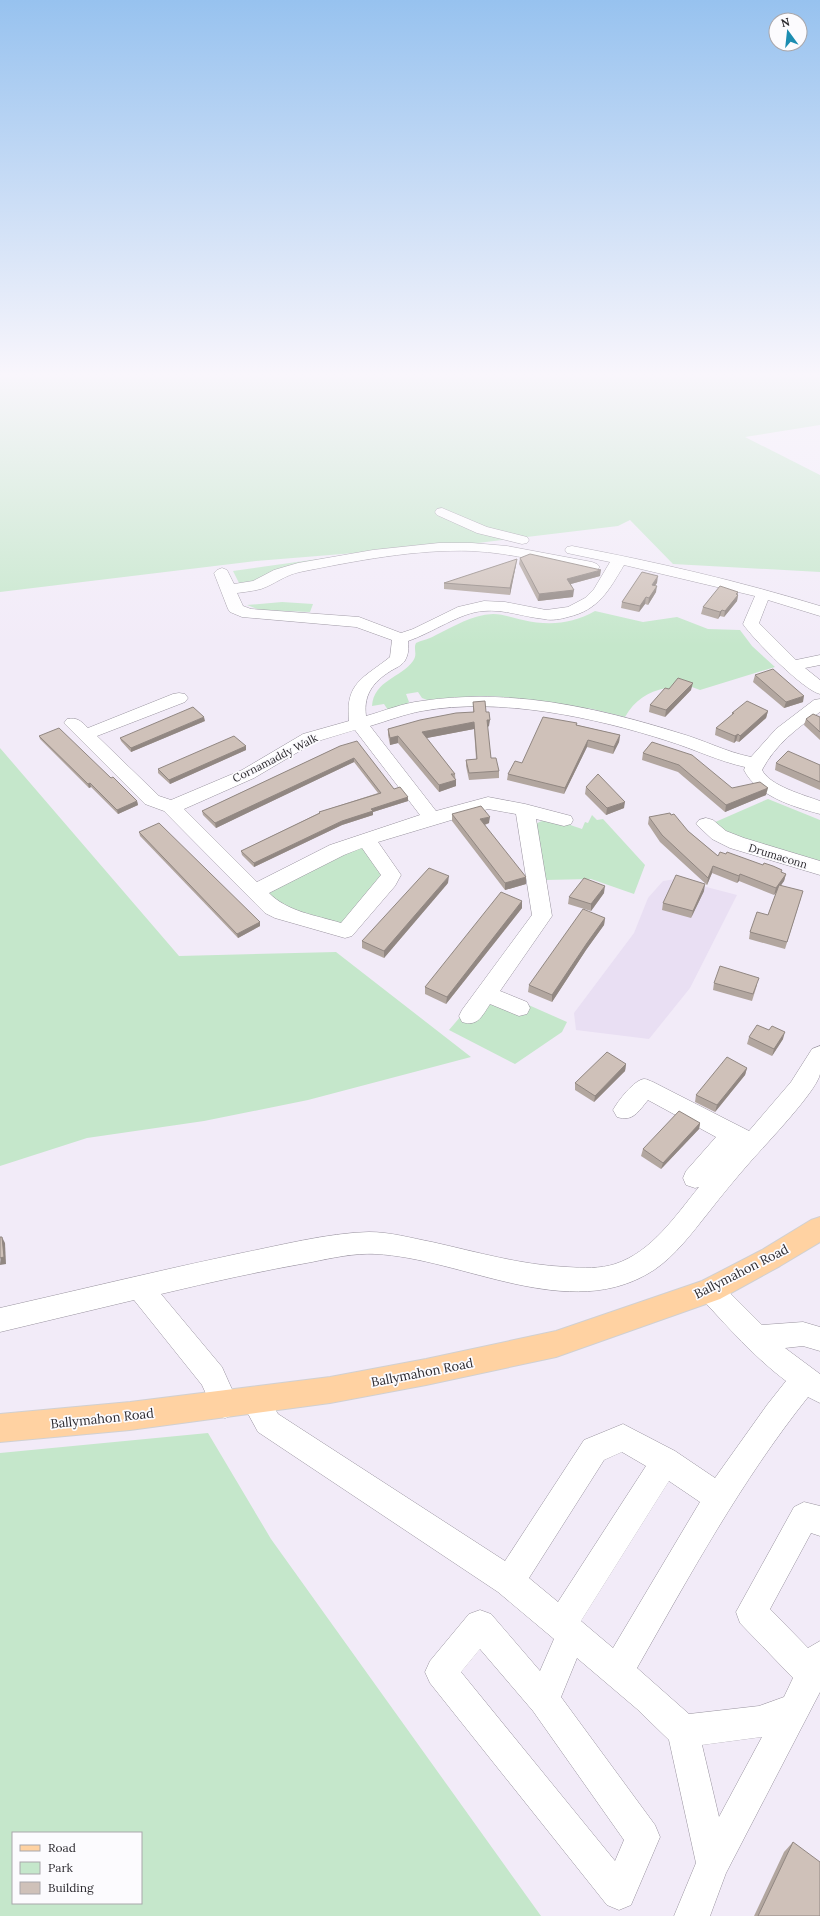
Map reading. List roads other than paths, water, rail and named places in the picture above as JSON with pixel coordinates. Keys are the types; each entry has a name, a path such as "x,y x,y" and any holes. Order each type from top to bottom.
{"main road":[{"name":"Ballymahon Road","path":"0,1428 255,1401 330,1390 426,1372 556,1344 710,1290 771,1258 820,1228"}],"street":[{"path":"442,512 497,535 707,579 766,594 820,611"},
{"path":"228,590 257,585 279,573 294,569 373,555 438,547 472,547 507,550 565,568 592,567"},
{"path":"222,573 236,609 248,614 359,622 400,638 419,632 464,610 477,607 499,606 546,615 567,613 586,604 596,597 619,560"},
{"path":"766,594 761,599 757,612 752,620 752,624 792,666 820,701 780,734 756,764 753,770 760,781 820,808"},
{"path":"400,638 400,654 397,660 369,679 360,691 356,705 358,723 432,818"},
{"path":"792,666 820,660"},
{"path":"179,698 79,729 152,800 171,807 272,908 282,914 342,935 388,881 391,875 366,839"},
{"name":"Cornamaddy Walk","path":"171,807 248,774 309,738 358,723 416,700 449,702 476,700 517,702 556,708 645,728 694,744 729,758 756,764"},
{"path":"255,892 337,850 432,818 488,803 525,810 564,820"},
{"path":"470,1016 542,916 543,910 525,810"},
{"name":"Drumaconn","path":"706,824 719,835 741,838 820,868"},
{"path":"487,994 519,1008"},
{"path":"695,1178 803,1085 820,1055"},
{"path":"625,1110 645,1088 742,1139"},
{"path":"0,1320 139,1287 294,1254 375,1243 556,1280 598,1279 636,1268 650,1258 670,1239 742,1139"},
{"path":"139,1287 212,1376 225,1404"},
{"path":"617,1672 719,1498 777,1414 813,1384 778,1359 710,1290"},
{"path":"756,1338 803,1334 820,1339"},
{"path":"255,1401 268,1423 509,1581 617,1672 683,1731 713,1863"},
{"path":"509,1581 594,1450 623,1438 665,1461 719,1498"},
{"path":"544,1700 566,1630 665,1461"},
{"path":"692,1916 713,1863 795,1709 816,1666 751,1612 804,1517 820,1521"},
{"path":"480,1625 544,1700 643,1837 619,1893 441,1672 480,1625"},
{"path":"683,1731 759,1722 795,1709"}]}
